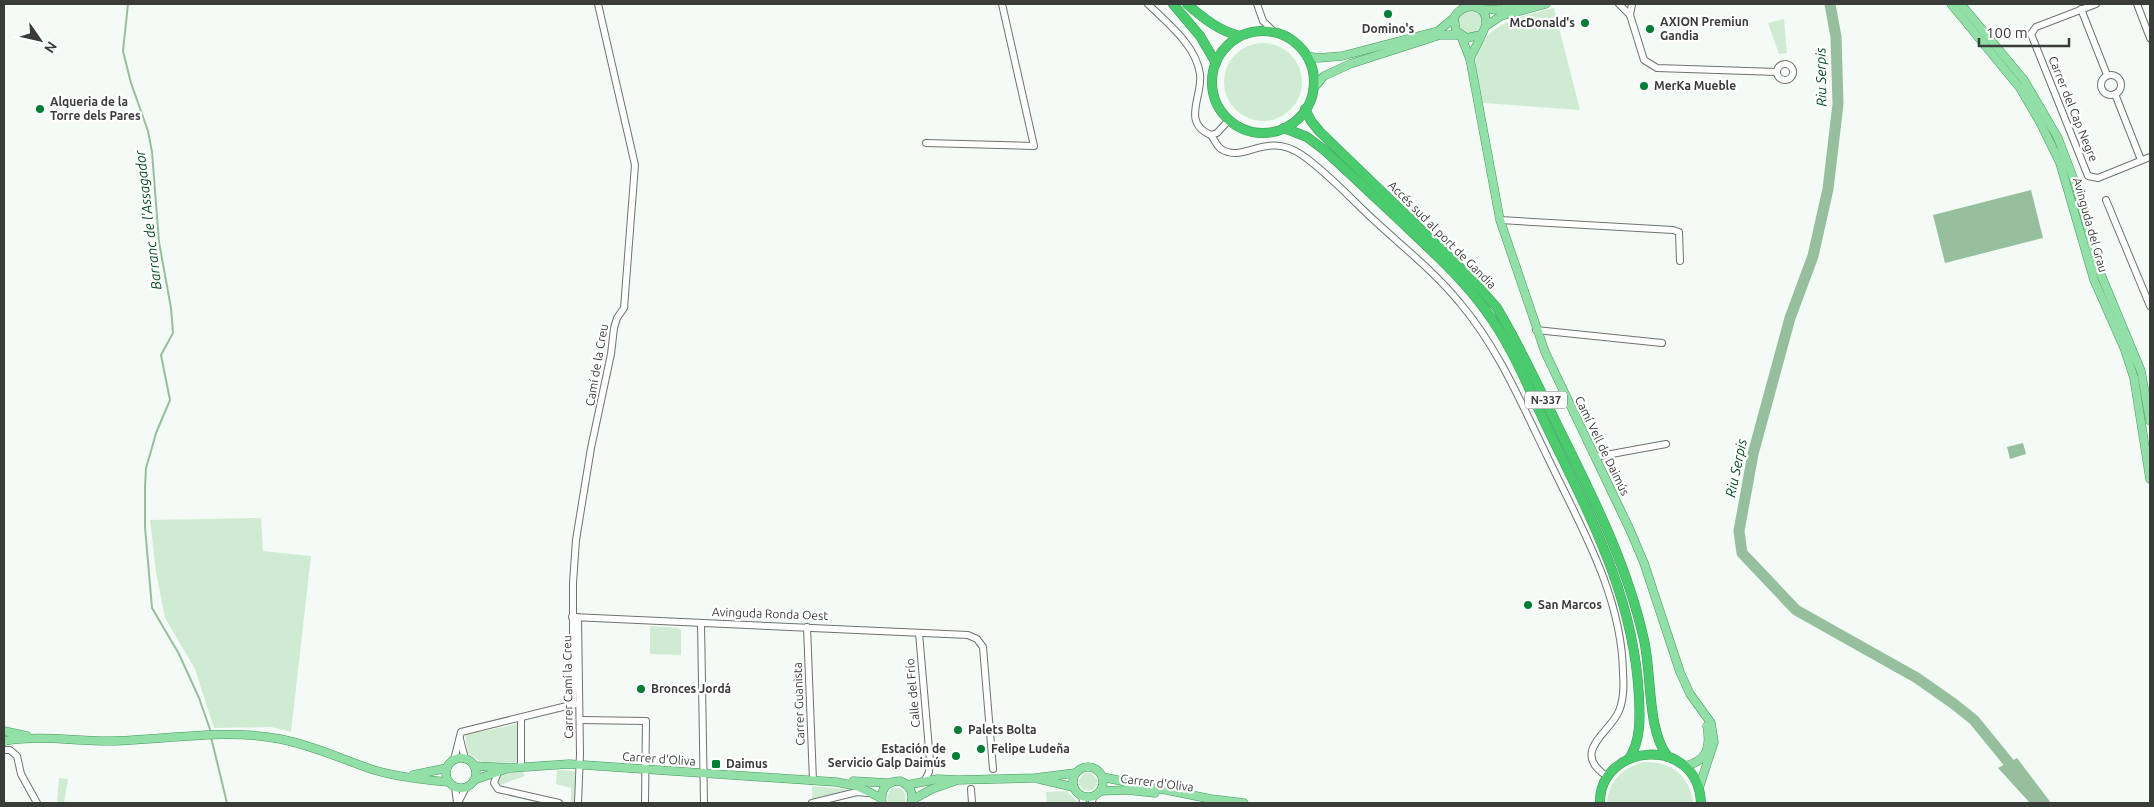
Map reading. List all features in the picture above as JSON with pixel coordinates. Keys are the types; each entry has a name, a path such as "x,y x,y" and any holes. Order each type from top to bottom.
{"highway":[{"path":"1173,4 1189,21 1208,47 1216,63"},
{"path":"1187,4 1206,20 1229,34 1240,36"},
{"path":"1256,31 1274,32 1296,43 1306,56 1313,72 1313,89 1305,109 1293,123 1284,128 1256,132 1239,126 1229,120 1223,113 1215,98 1212,80 1216,63 1226,48 1240,36 1256,31"},
{"name":"Accés sud al port de Gandia","path":"1305,109 1311,121 1320,132 1469,276 1497,308 1506,322 1592,492 1623,568 1644,641 1650,675 1653,722 1660,747 1668,757"},
{"name":"Accés sud al port de Gandia","path":"1284,128 1307,137 1323,149 1424,244 1481,303 1510,348 1590,515 1620,591 1634,645 1638,686 1639,729 1635,747 1629,759"},
{"path":"1599,802 1608,777 1617,766 1641,754 1655,754 1668,757 1684,766 1693,775 1699,788 1701,803"}],"main road":[{"path":"1306,56 1318,58 1342,56 1438,31 1463,7 1475,6 1500,10 1524,4"},
{"path":"1470,59 1486,26 1501,16 1546,4"},
{"name":"Avinguda del Grau","path":"1951,4 2020,88 2041,124 2060,163 2074,204 2094,280 2132,372 2141,412 2150,479"},
{"name":"Avinguda del Grau","path":"1961,4 2024,80 2058,138 2078,188 2099,270 2144,382 2150,421"},
{"path":"1453,5 1454,27 1460,36"},
{"path":"1475,6 1485,16 1486,26"},
{"path":"1313,89 1324,76 1350,64 1440,35 1472,39 1480,35"},
{"name":"Camí Vell de Daimús","path":"1460,36 1470,59 1500,220 1536,330 1644,563 1680,672 1690,694 1705,714 1708,744 1703,758 1699,762 1684,766"},
{"path":"1699,788 1714,742 1711,722 1705,714"},
{"path":"4,731 34,738"},
{"path":"4,741 34,738 108,741 248,735 286,740 372,769 466,788 474,780 476,770 465,759 454,760 447,768 408,776"},
{"name":"Carrer d'Oliva","path":"474,766 511,768 579,761 645,765 704,773 813,777 857,786 882,802"},
{"path":"957,780 932,789 911,801 910,789 907,785 925,780 1035,778 1075,773 1087,767 1096,770 1102,777 1103,784 1092,800 1082,800 1073,787 1035,778"},
{"path":"447,768 447,778 452,784"},
{"name":"Carrer d'Oliva","path":"474,780 511,768"},
{"path":"1073,787 1075,773"},
{"name":"Carrer d'Oliva","path":"1102,777 1211,799 1244,803"},
{"name":"Carrer d'Oliva","path":"836,782 888,784 900,781 907,785"},
{"path":"882,802 882,790 888,784"},
{"name":"Carrer d'Oliva","path":"1100,791 1127,790 1204,800 1211,799"}],"street":[{"name":"Camí de la Creu","path":"575,617 574,558 584,485 611,354 614,328 617,318 624,308 635,165 598,4"},
{"path":"926,142 1034,146 1002,4"},
{"path":"1148,4 1194,54 1200,74 1195,117 1198,126 1203,132 1211,135 1220,149 1235,153 1264,145 1277,144 1302,155 1337,185 1459,301 1477,324 1501,362 1586,537 1606,582 1617,618 1623,655 1622,702 1616,717 1600,735 1593,752 1595,763 1608,777"},
{"path":"1256,4 1263,21 1274,32"},
{"path":"1619,4 1630,15"},
{"path":"1632,4 1630,15 1642,56 1647,63 1657,68 1777,72"},
{"path":"2096,4 2081,9 2107,75"},
{"path":"2136,4 2150,38"},
{"name":"Carrer del Cap Negre","path":"2081,9 2036,27 2031,34 2086,172 2091,178 2141,160"},
{"path":"2114,74 2121,81 2120,89 2115,94 2108,95 2101,88 2101,80 2107,75 2114,74"},
{"path":"2115,94 2141,160 2150,156"},
{"path":"1211,135 1217,133 1229,120"},
{"path":"2106,200 2150,306"},
{"path":"1500,220 1673,230 1678,232 1680,261"},
{"path":"1536,330 1662,343"},
{"path":"1595,457 1666,444"},
{"name":"Avinguda Ronda Oest","path":"575,617 968,635 979,642 984,651 993,769"},
{"name":"Carrer Camí la Creu","path":"575,617 576,704 580,720 578,803"},
{"path":"701,623 704,803"},
{"name":"Carrer Guanista","path":"807,627 813,777"},
{"name":"Calle del Frío","path":"919,633 930,758 929,772 925,780"},
{"path":"454,760 461,732 521,719 576,704"},
{"path":"521,719 521,767"},
{"path":"580,720 646,720 645,803"},
{"path":"459,735 465,759"},
{"path":"4,750 10,750 17,756 21,774 37,803"},
{"path":"498,772 494,784 500,790 528,800 559,803"},
{"path":"452,784 458,803"},
{"path":"458,803 466,788"},
{"path":"972,788 972,803"},
{"path":"812,803 862,792 882,802"}],"shaded area":[{"path":"1554,8 1580,110 1483,103 1476,61 1486,37 1506,23"},
{"path":"1470,10 1479,13 1482,22 1479,31 1470,34 1461,31 1458,22 1461,13"},
{"path":"1784,19 1787,53 1779,54 1768,23"},
{"path":"1263,43 1278,46 1291,54 1299,67 1302,82 1299,97 1291,110 1278,118 1263,121 1248,118 1235,110 1227,97 1224,82 1227,67 1235,54 1248,46"},
{"path":"2031,190 2043,238 1945,263 1933,215"},
{"path":"2023,443 2026,454 2010,459 2007,447"},
{"path":"261,518 263,551 311,556 291,732 271,727 214,728 195,669 165,618 156,572 150,520"},
{"path":"650,626 678,628 681,630 681,655 650,654"},
{"path":"517,724 517,762 485,762 468,753 465,735"},
{"path":"2017,758 2051,803 2030,803 1998,768"},
{"path":"1644,762 1663,764 1677,772 1688,785 1693,803 1607,803 1610,788 1618,776 1630,767"},
{"path":"557,770 575,771 575,803 571,803 571,788 556,784"},
{"path":"522,771 525,776 500,785 498,779 502,774"},
{"path":"1088,773 1094,776 1097,782 1094,788 1088,791 1082,788 1079,782 1082,776"},
{"path":"59,778 68,779 64,803 57,803"},
{"path":"812,786 845,789 846,791 812,799"},
{"path":"892,788 899,788 904,791 906,797 904,803 888,802 887,796"},
{"path":"1066,791 1079,803 1047,803 1046,792"}],"waterway":[{"name":"Barranc de l'Assagador","path":"128,4 123,51 131,83 148,131 152,152 159,242 171,308 173,333 161,355 170,400 156,433 146,468 145,527 152,608 179,654 199,698 211,732"},
{"name":"Riu Serpis","path":"1830,4 1836,37 1838,104 1828,189 1813,256 1790,318 1753,454 1739,531 1742,553 1796,610 1917,678 1974,720 2018,774"},
{"name":"Barranc de l'Assagador","path":"211,737 227,803"}],"place":[{"name":"Domino's","path":"1388,14"},
{"name":"McDonald's","path":"1585,23"},
{"name":"AXION Premiun Gandia","path":"1650,29"},
{"name":"MerKa Mueble","path":"1644,86"},
{"name":"Alqueria de la Torre dels Pares","path":"40,109"},
{"name":"San Marcos","path":"1528,605"},
{"name":"Bronces Jordá","path":"641,689"},
{"name":"Palets Bolta","path":"958,730"},
{"name":"Felipe Ludeña","path":"981,749"},
{"name":"Estación de Servicio Galp Daimús","path":"956,756"},
{"name":"Daimus","path":"716,764"}]}
